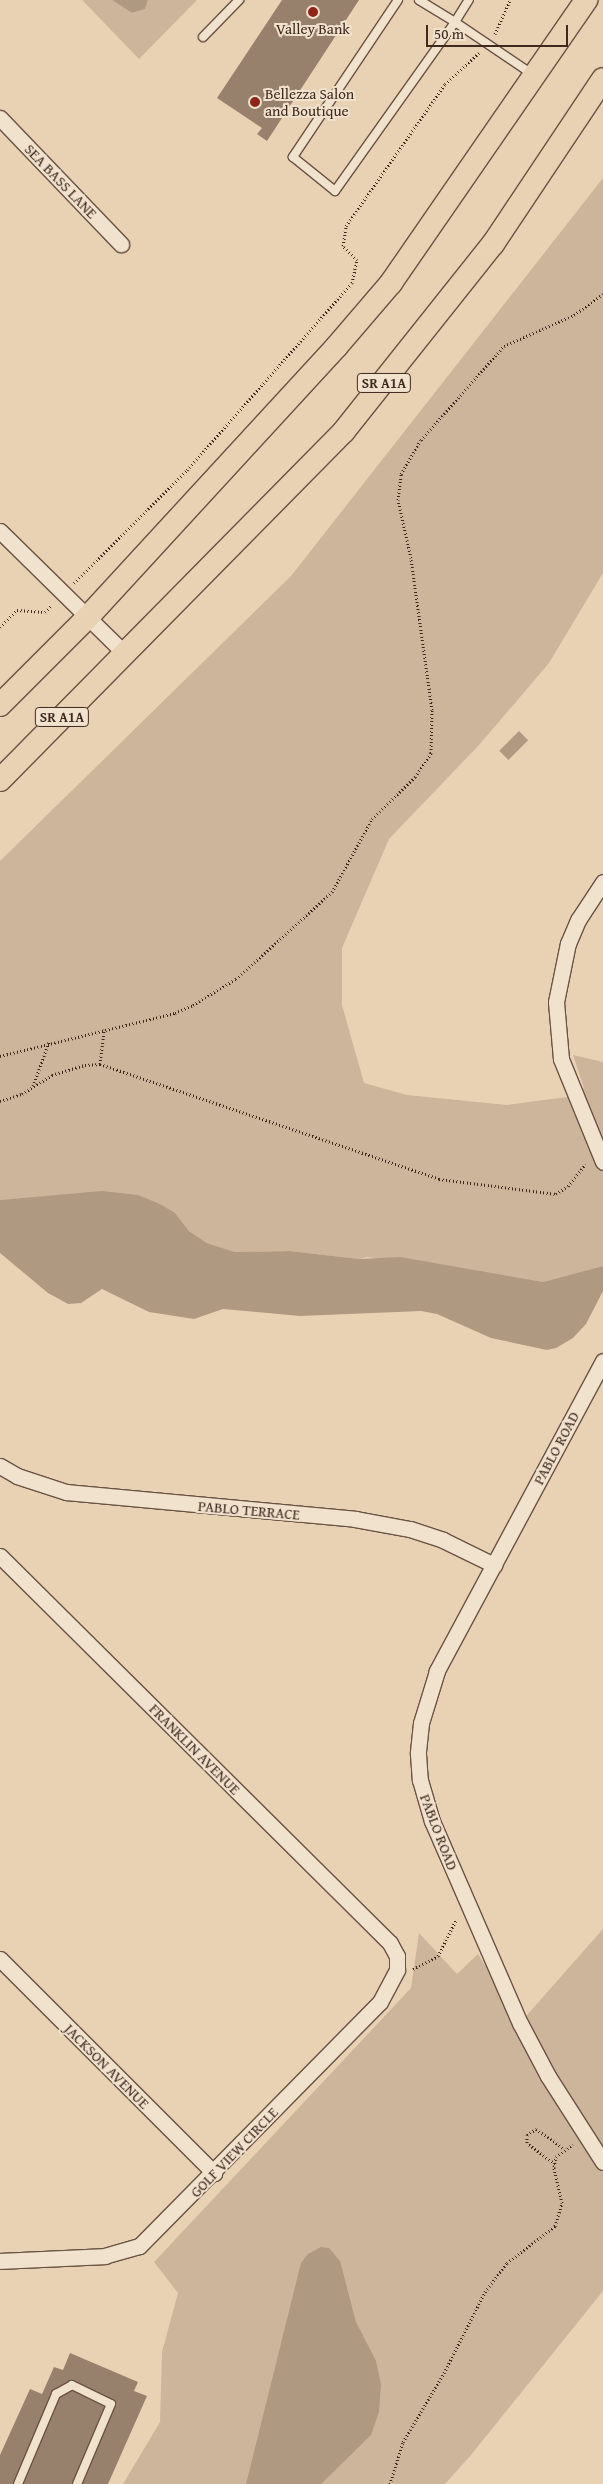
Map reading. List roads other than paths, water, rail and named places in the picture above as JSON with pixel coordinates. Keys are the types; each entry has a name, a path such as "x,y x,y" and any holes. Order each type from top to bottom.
{"main road":[{"path":"0,705 87,618 385,290 535,77 586,0"},
{"name":"SR A1A","path":"0,780 350,423 494,244 603,79"}],"street":[{"name":"SEA BASS LANE","path":"0,118 121,244"},
{"path":"0,531 125,654"},
{"path":"601,1157 561,1059 556,1002 568,943 578,920 603,882"},
{"name":"PABLO ROAD","path":"603,1361 437,1671 420,1723 418,1754 426,1805 520,2023 548,2076 587,2140 603,2162"},
{"name":"PABLO TERRACE","path":"0,1466 16,1476 66,1492 355,1519 410,1528 443,1540 494,1565"},
{"name":"FRANKLIN AVENUE","path":"0,1556 390,1943"},
{"name":"GOLF VIEW CIRCLE","path":"0,2261 105,2256 140,2246 380,2002 393,1981 397,1970 397,1956 390,1943"},
{"name":"JACKSON AVENUE","path":"0,1959 214,2172"}],"lane":[{"path":"203,37 239,0"},
{"path":"398,0 293,157 335,191 469,0"},
{"path":"419,0 455,22 535,77"},
{"path":"18,2484 56,2394 72,2385 111,2404 77,2484"}],"place":[{"name":"Valley Bank","path":"313,12"},
{"name":"Bellezza Salon and Boutique","path":"255,102"}]}
